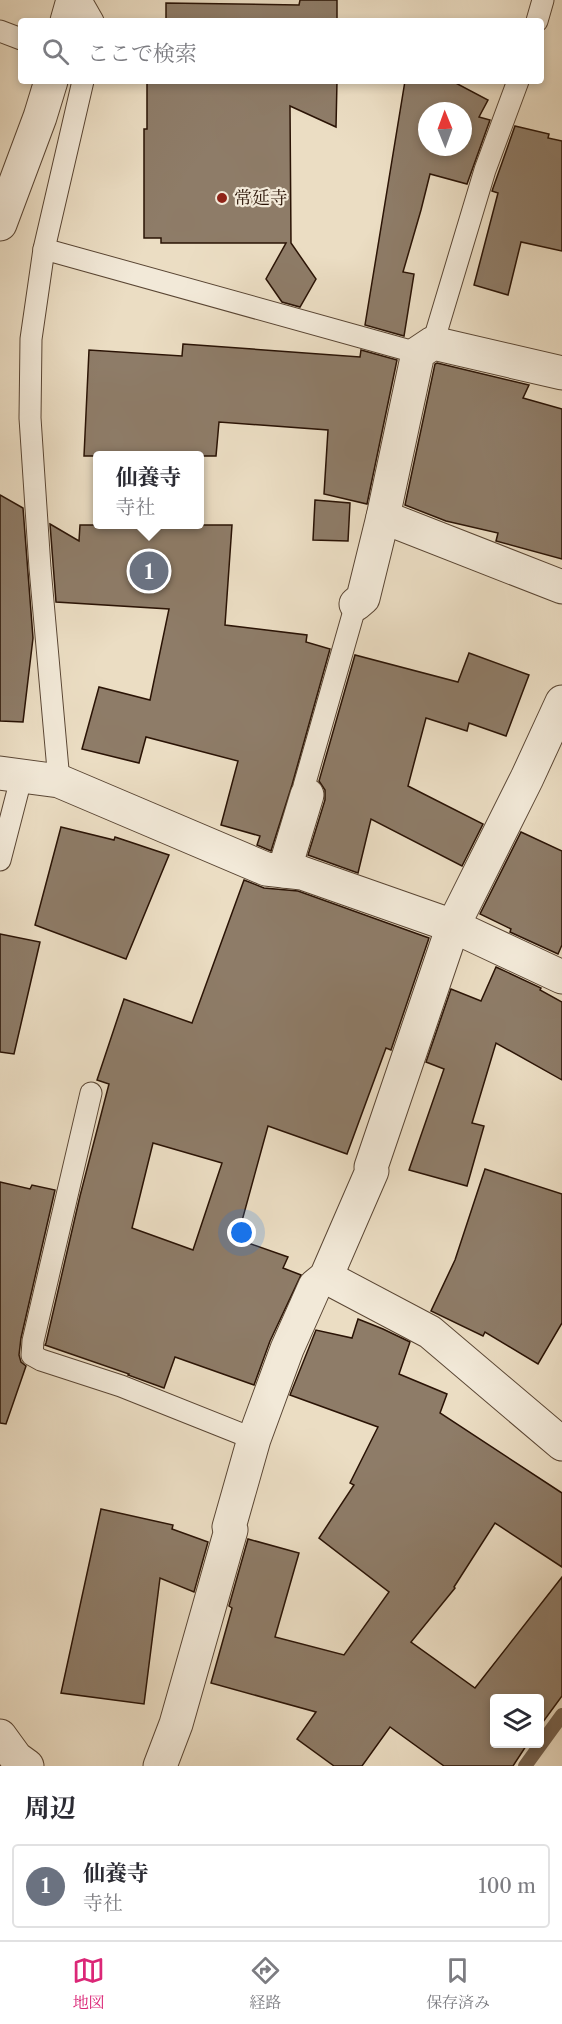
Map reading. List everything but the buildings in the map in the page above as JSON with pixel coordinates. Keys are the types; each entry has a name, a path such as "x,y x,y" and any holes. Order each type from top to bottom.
{"street":[{"path":"68,18 73,0"},
{"path":"0,224 50,84"},
{"path":"356,604 363,598 425,348 562,373"},
{"path":"383,517 562,587"},
{"path":"160,1766 176,1724 231,1530 229,1527 254,1439 287,1349 315,1286 326,1276 372,1171 371,1167 453,926 562,702"},
{"path":"11,774 59,781 266,869 302,873 453,926 562,977"},
{"path":"284,871 307,795"},
{"path":"326,1276 430,1332 562,1444"},
{"path":"0,1736 16,1758 27,1766"}],"lane":[{"path":"81,0 91,18"},
{"path":"538,18 543,0"},
{"path":"0,31 18,38"},
{"path":"59,781 40,568 30,418 31,339 44,249 82,84"},
{"path":"44,249 425,348 485,170 518,84"},
{"path":"307,795 304,786 356,604"},
{"path":"0,860 11,774"},
{"path":"91,1093 33,1341 32,1355 121,1386 254,1439"}],"waterway":[{"path":"525,1766 562,1715"}],"place":[{"name":"常延寺","path":"222,198"},
{"name":"仙養寺","path":"149,571"}]}
